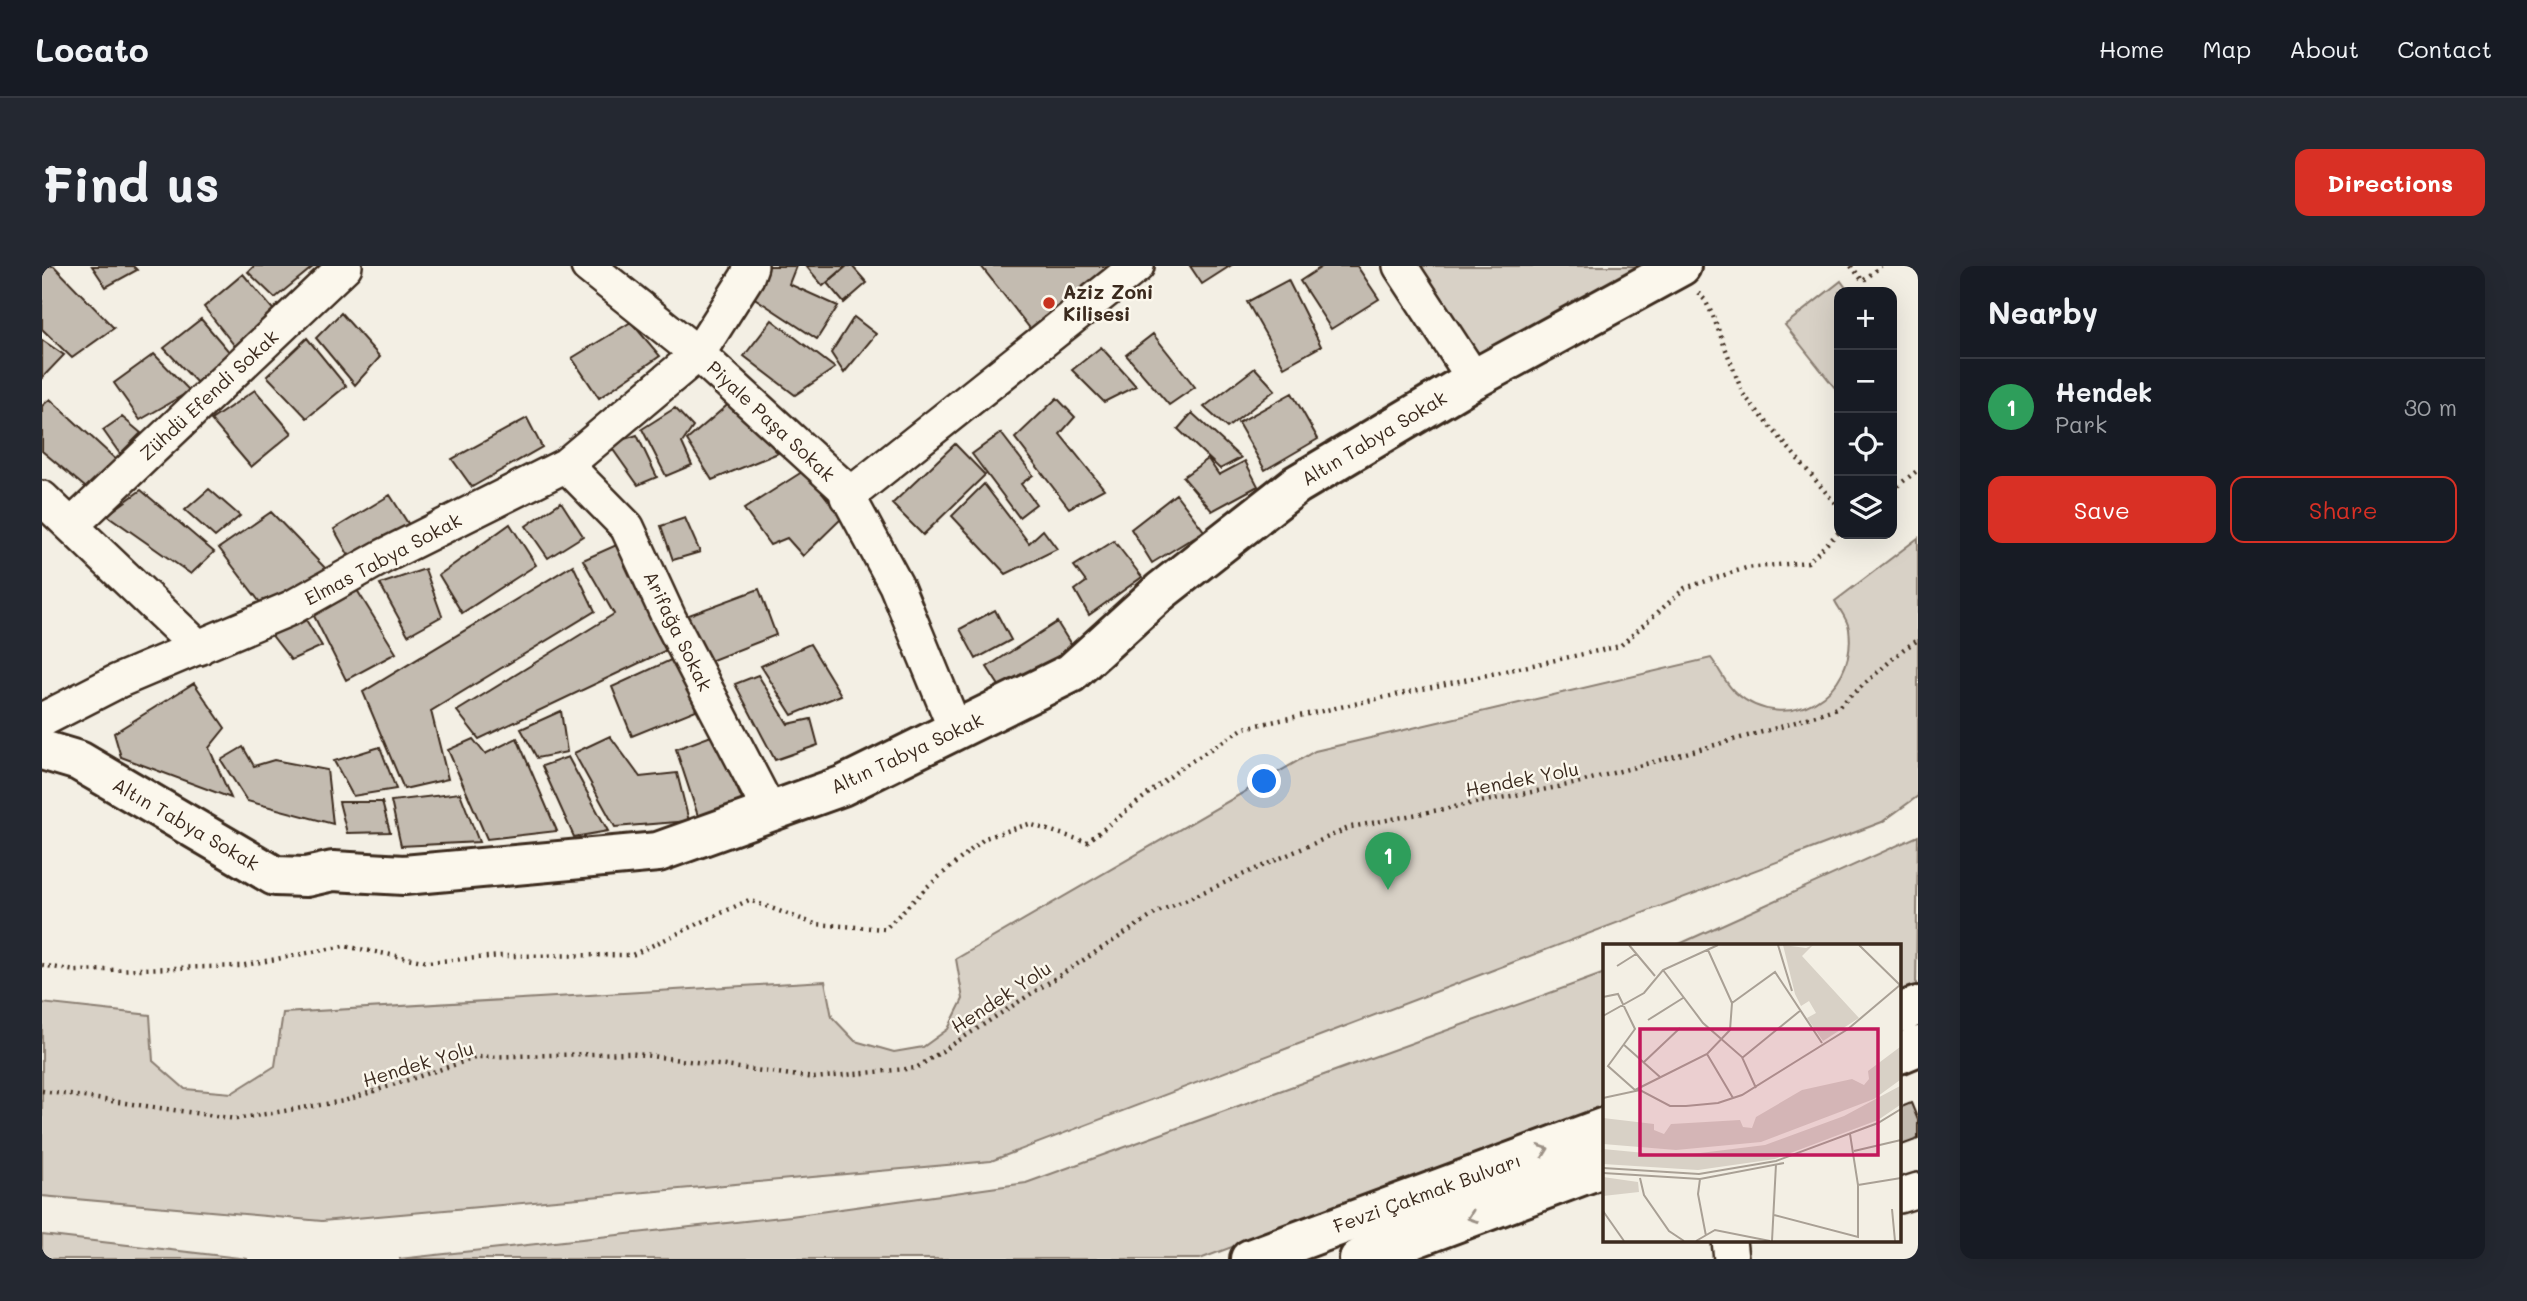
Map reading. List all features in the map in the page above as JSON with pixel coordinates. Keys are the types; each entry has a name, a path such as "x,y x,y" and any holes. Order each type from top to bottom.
{"street":[{"name":"Zühdü Efendi Sokak","path":"72,525 345,266"},
{"name":"Piyale Paşa Sokak","path":"588,266 698,354 843,487 896,586 956,730"},
{"name":"Elmas Tabya Sokak","path":"42,720 118,681 291,608 382,557 566,465 698,354 747,277 751,266"},
{"path":"846,497 1138,266"},
{"path":"1400,266 1474,379"},
{"name":"Altın Tabya Sokak","path":"42,750 79,761 275,876 306,877 333,871 404,874 658,852 842,786 1071,673 1161,591 1296,485 1474,379 1678,268"},
{"name":"Arifağa Sokak","path":"566,465 627,527 669,618 770,812"},
{"path":"42,498 200,648"},
{"path":"1900,1013 1918,1006"},
{"path":"1900,1054 1918,1046"},
{"name":"Fevzi Çakmak Bulvarı","path":"1250,1259 1603,1128"},
{"name":"Fevzi Çakmak Bulvarı","path":"1359,1259 1603,1168"},
{"path":"1900,1196 1918,1190"}],"path":[{"path":"1851,266 1863,281 1881,266"},
{"path":"1678,268 1705,300 1743,394 1834,502"},
{"path":"1897,486 1918,470"},
{"path":"42,965 75,971 240,966 344,946 428,962 501,956 632,955 749,900 815,924 885,929 941,874 985,838 1029,824 1087,842 1181,768 1244,729 1620,646 1685,588 1746,568 1808,562 1834,537"},
{"name":"Hendek Yolu","path":"42,1091 236,1119 344,1101 478,1058 629,1053 814,1078 916,1068 1158,912 1351,827 1573,784 1784,726 1837,708 1904,649 1918,640"}],"shaded area":[{"path":"1418,266 1665,266 1483,361"},
{"path":"1841,281 1845,287 1834,287 1834,387 1785,325"},
{"path":"1918,538 1918,796 1882,822 991,1161 322,1221 42,1196 42,1003 150,1015 153,1061 185,1089 232,1093 275,1066 283,1013 825,981 832,1017 855,1041 894,1052 923,1047 948,1029 963,999 956,959 1315,751 1711,658 1732,690 1756,705 1776,710 1796,709 1815,702 1830,690 1842,673 1849,652 1849,629 1835,601"},
{"path":"1918,836 1916,986 1900,993 1900,944 1679,944"},
{"path":"1603,974 1603,1108 1200,1259 399,1259 791,1216 1026,1183"},
{"path":"42,1235 248,1259 42,1259"}],"building":[{"path":"48,266 54,266 114,328 72,358 42,329 42,273"},
{"path":"92,266 133,266 137,270 106,287"},
{"path":"254,266 314,266 275,298 248,272"},
{"path":"764,266 796,266 789,284 838,306 817,339 747,293"},
{"path":"806,266 846,266 823,286"},
{"path":"847,266 852,266 867,283 844,303 827,283"},
{"name":"Aziz Zoni Kilisesi","path":"981,266 1136,266 1040,341"},
{"path":"1190,266 1230,266 1202,284"},
{"path":"1323,266 1357,266 1379,299 1331,329 1300,281"},
{"path":"243,274 276,313 238,350 204,307"},
{"path":"1288,280 1321,346 1284,367 1247,302"},
{"path":"341,313 380,357 355,385 316,338"},
{"path":"854,317 876,334 844,373 831,353"},
{"path":"201,319 231,354 199,385 164,348"},
{"path":"772,320 835,368 795,395 744,356"},
{"path":"631,322 660,356 599,398 572,358"},
{"path":"1153,334 1195,387 1169,405 1126,355"},
{"path":"307,338 346,386 307,418 267,376"},
{"path":"42,340 64,355 42,378"},
{"path":"1101,347 1136,386 1104,402 1072,370"},
{"path":"154,354 190,391 140,420 114,383"},
{"path":"1255,368 1275,390 1227,428 1204,407"},
{"path":"255,390 292,433 251,467 211,420"},
{"path":"1292,393 1318,439 1265,470 1238,423"},
{"path":"1057,398 1075,417 1060,434 1104,489 1069,508 1015,438"},
{"path":"50,399 122,465 91,492 42,451 42,406"},
{"path":"732,401 778,453 712,480 687,440"},
{"path":"675,408 693,427 682,443 692,465 666,476 642,429"},
{"path":"1192,413 1241,458 1220,469 1178,429"},
{"path":"122,417 141,433 120,454 103,430"},
{"path":"527,418 542,447 472,487 452,459"},
{"path":"1001,433 1033,475 1021,484 1036,504 1019,517 972,454"},
{"path":"637,435 657,477 638,485 609,444"},
{"path":"955,444 985,475 923,535 892,504"},
{"path":"1208,459 1219,475 1245,461 1258,486 1212,511 1183,477"},
{"path":"805,470 842,518 803,556 787,538 770,545 744,509"},
{"path":"984,484 1029,543 1043,530 1057,549 1006,574 952,516"},
{"path":"209,489 240,516 215,537 185,510"},
{"path":"141,490 214,552 191,574 107,515"},
{"path":"1176,494 1204,531 1152,563 1131,529"},
{"path":"390,495 409,525 350,558 334,529"},
{"path":"561,502 583,536 548,558 526,526"},
{"path":"271,512 329,572 265,609 219,548"},
{"path":"685,518 700,552 673,560 661,526"},
{"path":"510,524 536,565 462,613 439,575"},
{"path":"1114,541 1142,577 1089,615 1075,590 1086,582 1074,566"},
{"path":"621,543 673,647 479,739 457,711 614,614 583,560"},
{"path":"573,565 595,611 431,711 448,779 404,789 363,692"},
{"path":"425,569 442,616 408,635 380,584"},
{"path":"759,589 776,635 705,663 686,616"},
{"path":"357,590 396,653 346,680 310,608"},
{"path":"995,610 1011,640 976,659 960,629"},
{"path":"303,615 322,646 291,660 267,629"},
{"path":"1057,622 1075,651 1005,695 987,667"},
{"path":"810,644 841,695 792,715 761,666"},
{"path":"677,657 696,710 632,736 612,687"},
{"path":"758,675 788,724 811,719 818,745 775,760 735,684"},
{"path":"194,683 225,728 209,748 231,798 121,757 114,733"},
{"path":"561,711 567,752 537,758 521,729"},
{"path":"714,735 744,804 701,825 676,749"},
{"path":"610,736 640,777 677,773 689,821 615,827 574,753"},
{"path":"517,738 557,831 487,839 448,750 473,739 485,754"},
{"path":"243,747 254,766 274,760 327,770 333,824 247,801 221,760"},
{"path":"380,747 396,789 353,796 334,761"},
{"path":"568,757 608,831 574,837 542,766"},
{"path":"460,793 479,842 401,846 391,801"},
{"path":"339,802 382,802 390,832 347,833"},
{"path":"1911,1103 1918,1120 1918,1139 1900,1146 1900,1108"}],"place":[{"name":"Aziz Zoni Kilisesi","path":"1049,303"},
{"name":"Hendek","path":"1388,890"}]}
